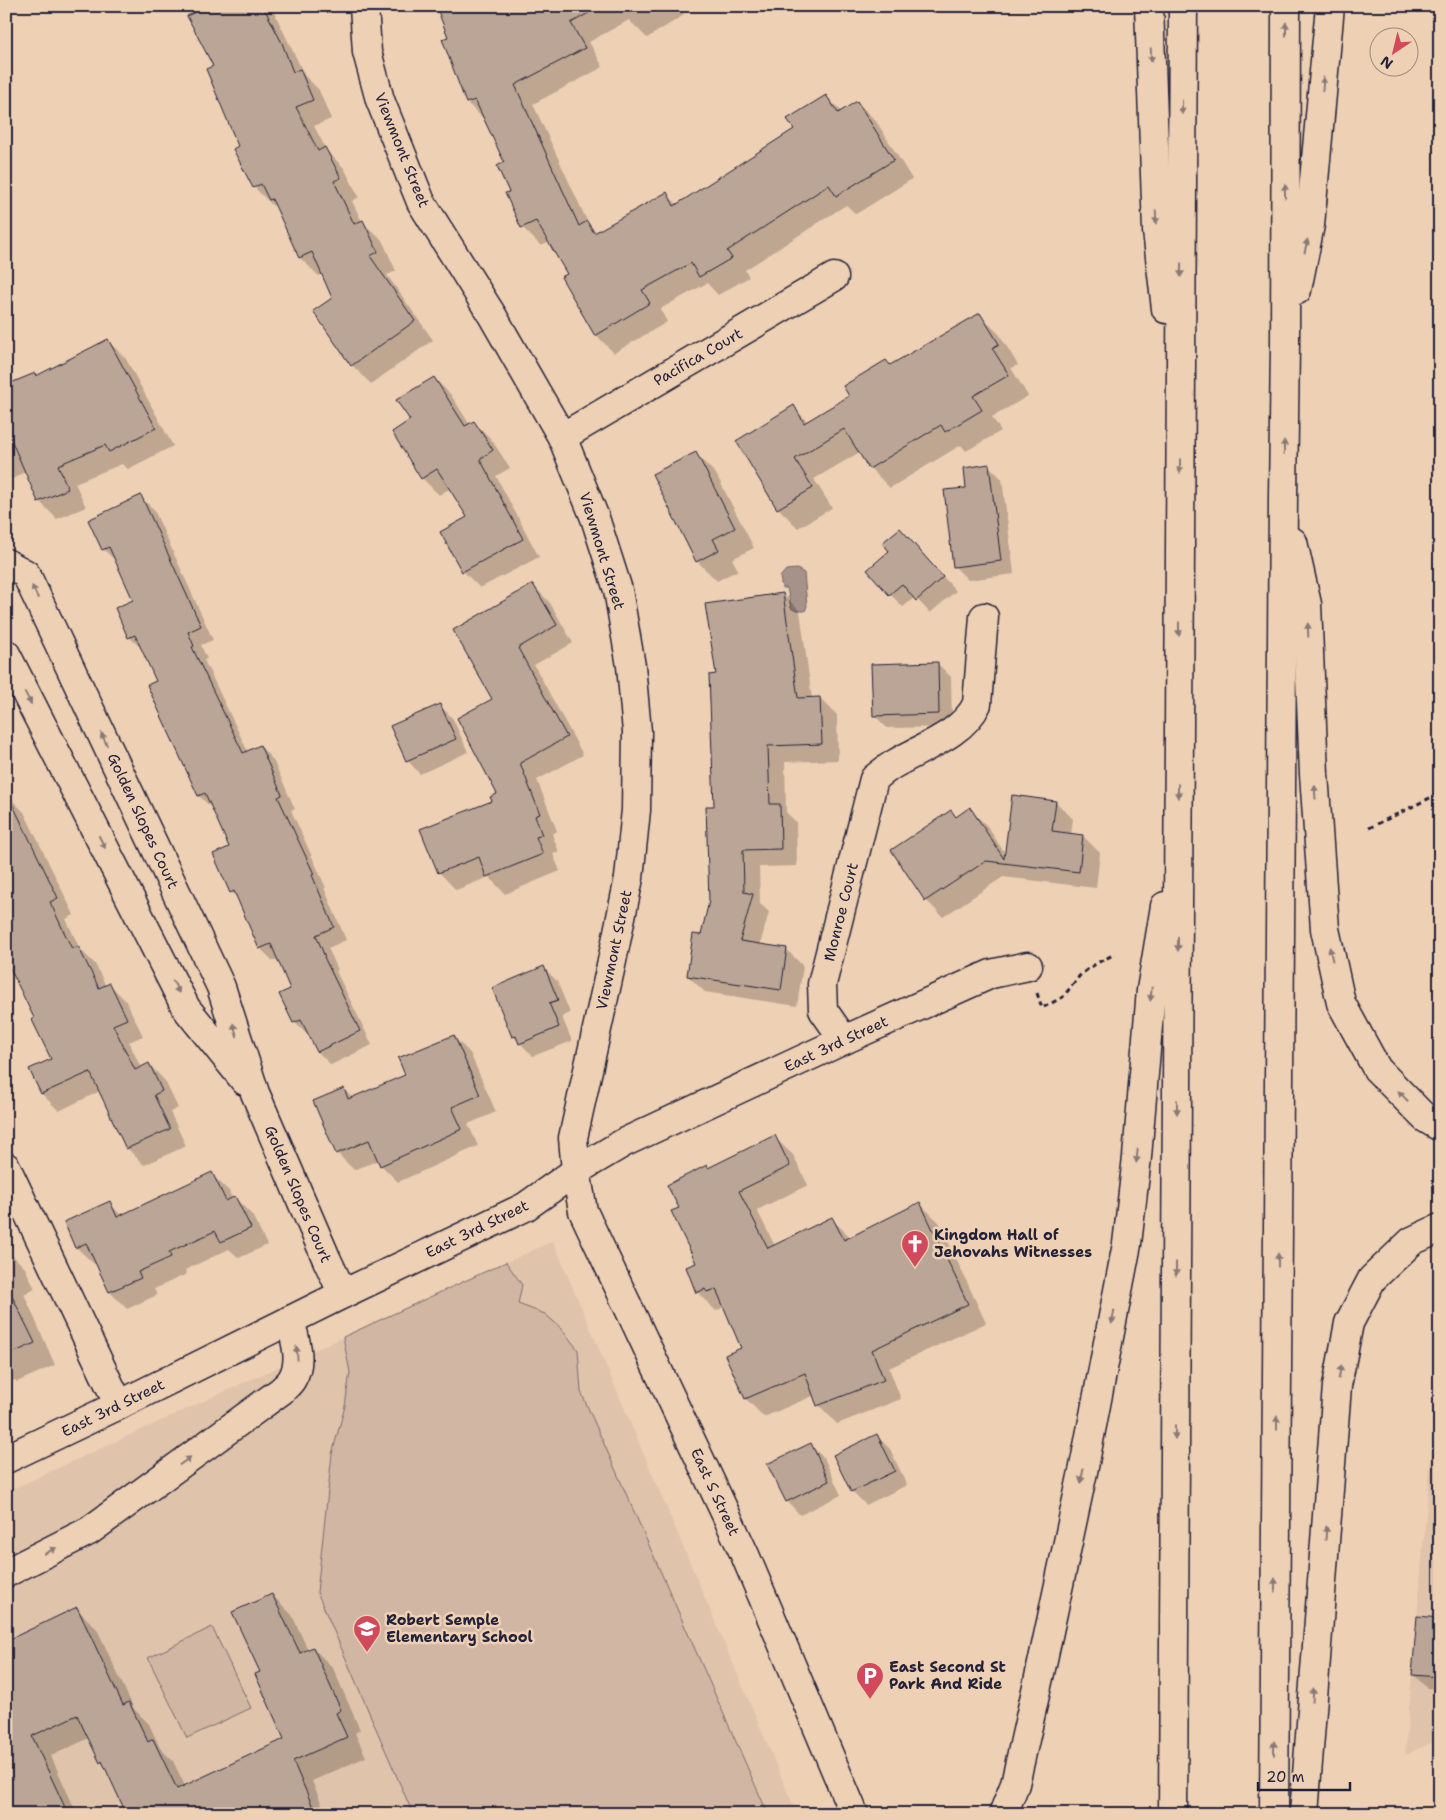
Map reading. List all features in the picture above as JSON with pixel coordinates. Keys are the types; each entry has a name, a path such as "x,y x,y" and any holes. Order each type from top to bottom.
{"main road":[{"name":"Viewmont Street","path":"364,6 366,52 380,100 421,202 492,315 562,437 595,518 618,590 631,666 637,732 636,810 629,878 573,1138 576,1171"},
{"path":"1149,6 1157,231 1180,417"},
{"path":"1173,1814 1183,6"},
{"path":"1274,1814 1286,6"},
{"path":"1285,345 1310,225 1330,6"},
{"name":"Pacifica Court","path":"562,437 834,277"},
{"path":"1283,496 1307,604 1314,774 1325,929 1341,1003 1378,1070 1424,1118 1440,1127"},
{"name":"Golden Slopes Court","path":"6,563 26,574 222,987 255,1093 343,1294"},
{"name":"Monroe Court","path":"844,1040 823,1010 822,984 874,779 894,764 963,724 972,713 977,704 984,617"},
{"name":"Golden Slopes Court","path":"6,654 186,1008 255,1093"},
{"path":"1003,1814 1015,1784 1042,1664 1128,1244 1138,1157 1151,990 1178,825"},
{"name":"East 3rd Street","path":"6,1459 525,1207 576,1171 625,1142 844,1040 992,974 1028,966"},
{"path":"6,1167 120,1405"},
{"name":"East S Street","path":"576,1171 582,1211 745,1555 854,1814"},
{"path":"1304,1814 1337,1386 1349,1323 1372,1279 1412,1241 1440,1228"},
{"path":"6,1573 89,1531 281,1391 292,1379 297,1366 298,1354 290,1320"}],"path":[{"path":"1369,828 1440,792"},
{"path":"1028,966 1042,1008 1063,997 1081,974 1115,954"}],"shaded area":[{"path":"797,569 804,573 807,606 805,611 796,611 791,608 787,588 782,588 780,577 786,570"},
{"name":"Robert Semple Elementary School","path":"553,1241 797,1814 6,1814 6,1492"},
{"path":"506,1262 522,1285 518,1304 545,1314 562,1329 578,1350 581,1392 768,1814 413,1814 317,1592 332,1454 345,1406 350,1372 343,1337"},
{"path":"1440,1411 1440,1739 1405,1755 1435,1412"},
{"path":"212,1627 251,1708 187,1738 148,1658"}],"building":[{"path":"207,6 263,6 282,43 293,72 300,69 313,100 296,107 318,151 325,147 341,178 334,181 354,224 363,220 378,252 370,256 415,321 351,366 313,311 332,298 312,252 299,258 272,199 269,200 261,184 253,188 233,149 238,146 206,69 213,66 187,16"},
{"path":"436,6 601,6 571,23 585,48 515,85 579,226 587,221 594,233 667,192 674,206 794,129 787,119 826,95 838,113 857,101 894,160 836,196 829,185 727,251 732,258 699,277 691,263 642,290 650,303 595,336 561,277 567,274 536,221 521,228 505,193 509,192 497,166 504,162 475,100 466,103 442,39 448,37"},
{"path":"980,313 999,344 992,348 1009,375 973,396 982,410 945,432 941,425 869,469 844,429 795,459 813,488 777,509 736,441 794,405 804,423 849,396 843,386 886,360 890,365"},
{"path":"108,339 156,428 109,452 105,445 58,465 68,489 38,502 6,428 6,385 35,373 36,376"},
{"path":"434,377 465,426 474,421 493,450 480,459 523,539 462,572 440,532 467,517 437,469 421,479 392,432 410,420 396,400"},
{"path":"696,452 735,528 713,539 719,550 696,562 652,474"},
{"path":"989,464 1001,561 953,567 944,490 966,488 964,468"},
{"path":"141,495 201,626 188,632 194,646 192,647 243,753 260,745 282,795 278,797 314,874 312,875 334,927 316,935 324,957 360,1031 317,1052 301,1020 293,1023 279,994 290,989 271,944 259,949 234,891 230,893 213,854 229,847 205,793 198,796 147,685 156,681 135,635 128,638 115,608 133,600 109,547 102,550 88,520"},
{"path":"900,528 943,577 916,601 902,584 889,595 867,570 889,551 882,543"},
{"path":"533,584 557,625 518,648 567,737 520,763 540,814 535,816 542,835 536,837 543,854 486,877 479,857 438,873 420,829 492,801 490,797 497,794 457,718 492,699 453,630"},
{"path":"783,593 798,698 820,697 822,744 768,746 770,804 780,804 781,849 743,850 744,892 753,894 740,941 787,948 781,990 687,976 693,934 701,935 709,901 706,806 714,806 709,675 716,674 705,604"},
{"path":"938,662 939,714 873,716 871,664"},
{"path":"440,704 456,739 406,761 390,726"},
{"path":"6,791 58,898 50,902 72,949 78,946 99,988 110,983 127,1019 113,1025 135,1070 149,1063 162,1091 154,1095 170,1129 126,1149 90,1072 41,1094 29,1069 51,1059 6,960"},
{"path":"1012,795 1056,801 1052,831 1083,835 1079,872 986,861 925,901 891,850 951,810 956,817 970,807 1004,859"},
{"path":"544,966 558,1000 549,1003 559,1027 519,1044 516,1036 512,1037 492,988"},
{"path":"454,1035 480,1095 452,1107 462,1129 380,1166 369,1140 336,1154 313,1101 344,1088 348,1099 405,1075 398,1058"},
{"path":"775,1135 790,1166 739,1191 768,1248 832,1217 844,1240 920,1202 968,1304 872,1350 884,1380 817,1406 805,1373 745,1399 725,1355 741,1348 716,1289 707,1292 705,1289 696,1293 686,1267 696,1263 671,1211 679,1208 667,1185 707,1165 708,1168"},
{"path":"212,1172 226,1201 235,1196 251,1228 221,1242 215,1231 169,1252 171,1257 138,1272 141,1278 109,1292 86,1243 75,1248 64,1222 110,1201 117,1217"},
{"path":"6,1284 35,1343 6,1356"},
{"path":"877,1434 895,1471 851,1492 833,1455"},
{"path":"811,1443 829,1481 786,1502 767,1464"},
{"path":"272,1594 300,1653 313,1647 341,1710 336,1713 347,1737 293,1761 316,1814 124,1814 126,1813 102,1761 100,1763 77,1715 32,1736 68,1814 6,1814 6,1641 77,1607 123,1705 129,1702 148,1742 153,1739 177,1789 284,1739 255,1674 260,1672 232,1612"},
{"path":"1417,1616 1440,1618 1440,1677 1412,1675"}],"place":[{"name":"Kingdom Hall of Jehovahs Witnesses","path":"915,1268"},
{"name":"Robert Semple Elementary School","path":"367,1653"},
{"name":"East Second St Park And Ride","path":"870,1700"}]}
